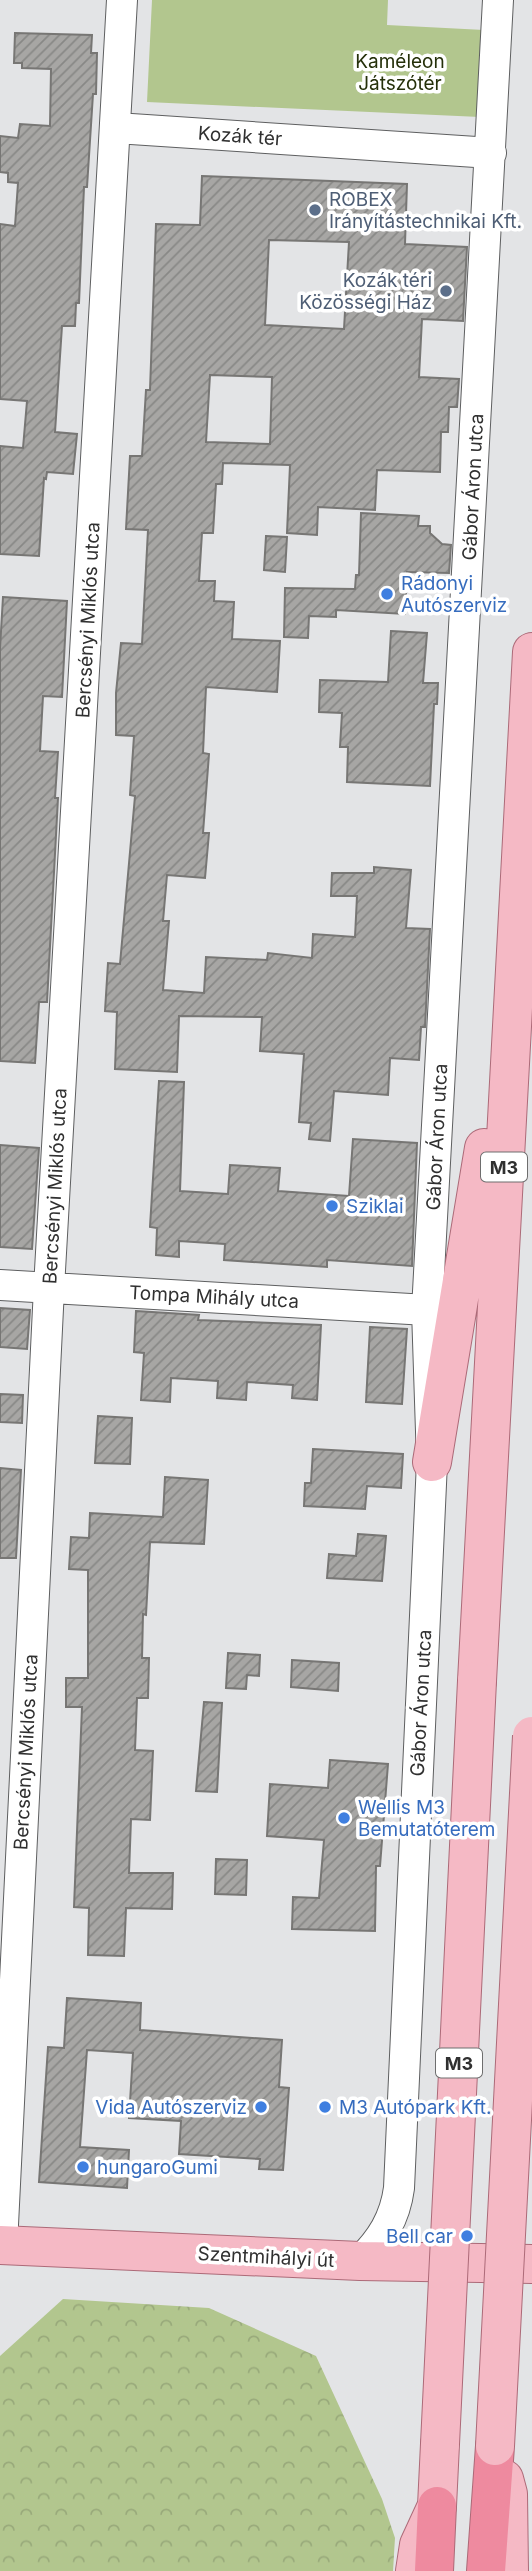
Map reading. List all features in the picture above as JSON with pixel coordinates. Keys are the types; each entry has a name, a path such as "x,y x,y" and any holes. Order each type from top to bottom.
{"highway":[{"path":"486,2571 495,2445"},
{"name":"M3","path":"433,2571 437,2506"}],"main road":[{"name":"M3","path":"437,2506 477,1681 532,652"},
{"path":"432,1462 514,980"},
{"path":"509,2571 508,2494 495,2445 532,1736"},
{"name":"Szentmihályi út","path":"1,2245 360,2262 532,2264"},
{"path":"415,2571 419,2545 437,2506"}],"street":[{"path":"117,128 122,0"},
{"name":"Gábor Áron utca","path":"360,2262 381,2240 397,2205 400,2188 432,1462 427,1310 498,0"},
{"name":"Kozák tér","path":"117,128 491,153"},
{"name":"Bercsényi Miklós utca","path":"1,2245 50,1288 117,128"},
{"name":"Tompa Mihály utca","path":"0,1285 427,1310"}],"green space":[{"name":"Kaméleon Játszótér","path":"152,0 388,0 387,25 484,30 480,117 147,102"},
{"path":"63,2299 209,2308 316,2356 382,2499 395,2538 393,2571 0,2571 0,2356"}],"building":[{"path":"15,33 92,35 91,53 97,53 87,187 84,187 79,303 76,303 75,326 62,326 55,432 77,434 73,474 47,472 46,479 44,478 39,556 0,554 0,446 23,448 27,401 0,399 0,224 15,226 18,183 8,182 8,173 0,172 0,136 18,138 20,124 50,126 51,69 22,68 22,63 14,63"},
{"path":"202,176 407,184 405,244 467,247 463,321 422,319 419,377 459,379 457,407 449,407 448,432 441,432 440,472 377,470 375,510 318,507 317,535 287,533 290,465 223,463 222,484 216,484 213,533 202,533 199,581 215,581 214,601 234,602 232,639 280,641 277,692 206,687 203,753 209,754 203,833 209,833 205,878 167,875 163,921 169,921 163,990 204,993 206,957 267,960 268,953 312,958 313,934 355,937 357,896 331,896 332,873 374,873 374,867 411,870 406,928 430,929 425,1027 421,1027 419,1060 390,1058 388,1095 334,1091 330,1141 309,1139 311,1123 299,1122 304,1054 260,1051 262,1017 179,1016 177,1072 115,1069 117,1012 105,1011 108,963 120,964 135,796 130,795 134,736 116,735 116,693 121,643 142,644 148,530 126,529 130,456 142,456 146,390 150,390 156,224 200,225","holes":["269,240 349,242 344,329 265,325","210,375 272,377 270,444 206,442"]},
{"path":"361,513 419,516 418,526 430,526 430,533 442,544 451,545 449,573 407,572 405,614 336,610 336,617 309,616 308,638 284,637 285,588 355,589 356,575 359,575"},
{"path":"266,536 287,537 285,572 264,570"},
{"path":"3,597 67,601 62,697 43,696 40,751 58,752 55,798 58,798 47,1002 39,1002 35,1063 0,1061 0,648"},
{"path":"391,631 427,633 423,683 438,683 437,704 434,704 430,786 347,782 348,747 340,747 342,713 319,712 320,680 388,682"},
{"path":"159,1081 184,1082 180,1191 228,1194 230,1165 280,1168 278,1191 349,1196 353,1139 417,1143 412,1266 327,1260 327,1267 224,1260 225,1244 179,1241 179,1257 156,1255 157,1228 150,1227"},
{"path":"0,1145 39,1148 32,1249 0,1247"},
{"path":"0,1308 30,1310 27,1349 0,1347"},
{"path":"136,1311 199,1315 198,1320 321,1325 317,1400 292,1398 293,1385 247,1382 246,1400 217,1398 218,1381 171,1378 170,1402 141,1400 144,1353 134,1352"},
{"path":"370,1327 407,1329 402,1404 366,1402"},
{"path":"0,1394 23,1395 22,1423 0,1422"},
{"path":"98,1416 132,1418 130,1464 95,1463"},
{"path":"313,1449 403,1454 401,1488 367,1486 365,1509 304,1506 305,1483 311,1483"},
{"path":"0,1468 21,1470 16,1558 0,1558"},
{"path":"165,1477 208,1480 204,1544 150,1542 146,1615 143,1614 142,1658 149,1658 148,1698 137,1698 135,1750 153,1751 150,1820 131,1819 129,1873 173,1873 172,1909 126,1908 124,1956 88,1955 89,1908 74,1907 82,1707 66,1707 66,1678 88,1678 88,1570 69,1569 71,1537 89,1538 90,1513 163,1517"},
{"path":"358,1534 386,1536 382,1581 327,1578 329,1554 356,1556"},
{"path":"228,1653 260,1655 259,1676 247,1675 246,1689 226,1688"},
{"path":"292,1660 339,1663 338,1691 291,1687"},
{"path":"204,1702 222,1703 217,1792 196,1791"},
{"path":"330,1760 388,1764 380,1866 376,1866 375,1931 292,1929 293,1897 319,1898 324,1840 267,1836 270,1784 328,1788"},
{"path":"216,1859 247,1860 246,1895 215,1894"},
{"path":"67,1998 141,2003 140,2030 282,2040 279,2087 289,2088 283,2170 259,2169 260,2159 179,2154 181,2121 129,2118 133,2053 87,2050 80,2147 129,2150 127,2188 39,2182 48,2047 64,2048"}],"place":[{"name":"ROBEX Irányítástechnikai Kft.","path":"315,210"},
{"name":"Kozák téri Közösségi Ház","path":"446,291"},
{"name":"Rádonyi Autószerviz","path":"387,594"},
{"name":"Sziklai","path":"332,1206"},
{"name":"Wellis M3 Bemutatóterem","path":"344,1818"},
{"name":"Vida Autószerviz","path":"261,2107"},
{"name":"M3 Autópark Kft.","path":"325,2107"},
{"name":"hungaroGumi","path":"83,2167"},
{"name":"Bell car","path":"467,2236"}]}
